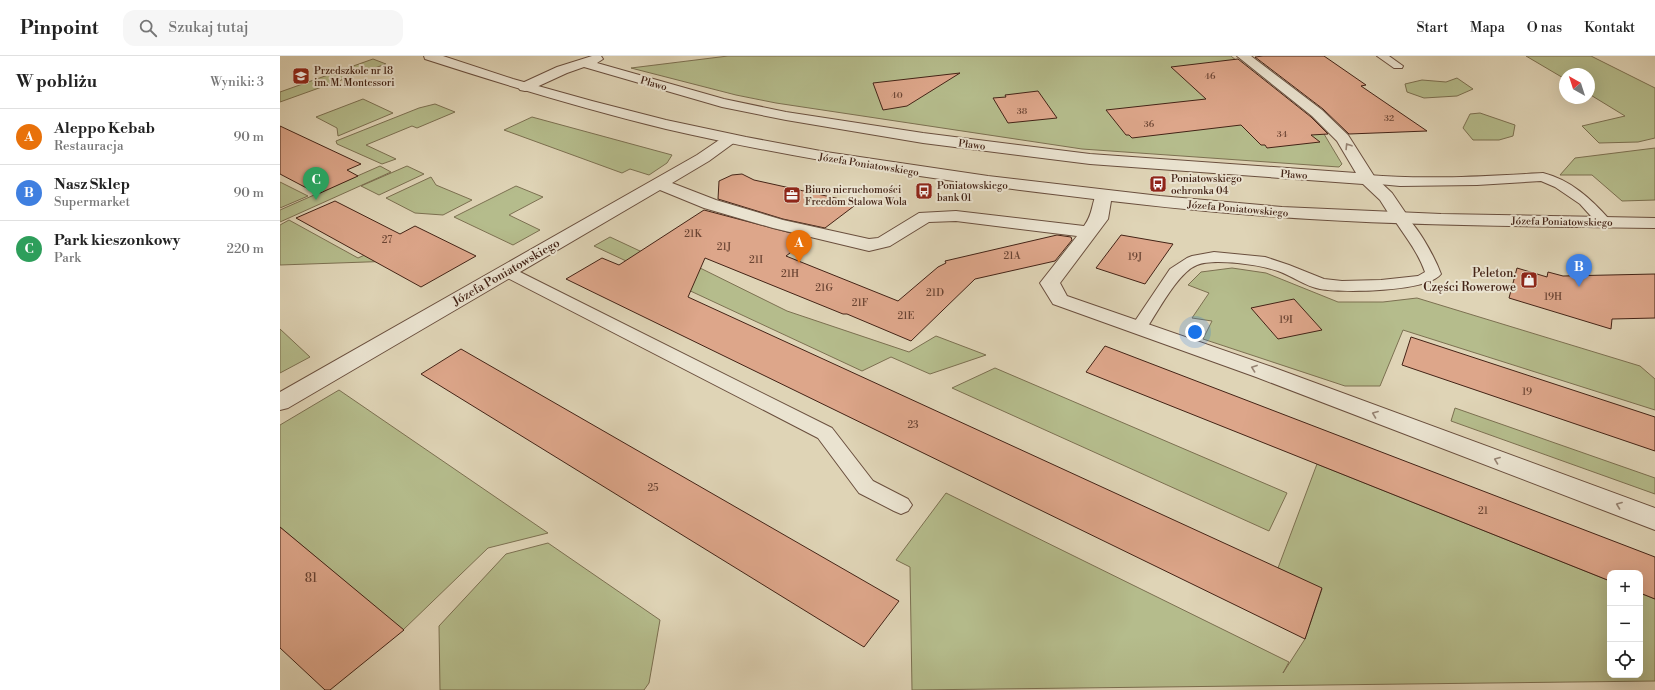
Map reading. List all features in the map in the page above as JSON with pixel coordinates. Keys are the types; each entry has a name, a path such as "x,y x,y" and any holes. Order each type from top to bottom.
{"street":[{"name":"Józefa Poniatowskiego","path":"430,56 525,87 648,121 816,156 932,174 1104,195 1254,210 1400,218 1655,223"},
{"path":"525,87 562,70 611,56"},
{"path":"1243,56 1317,113 1342,138 1368,179 1386,197 1400,218"},
{"name":"Pławo","path":"583,63 722,102 786,116 923,138 1090,159 1368,179"},
{"name":"Józefa Poniatowskiego","path":"280,402 703,158 730,139"},
{"path":"658,183 710,204 780,224 869,245 884,242 925,217 956,216 1090,232"},
{"path":"1104,195 1100,219 1050,283 1060,300 1271,374 1655,519"}],"lane":[{"path":"1382,56 1398,66"},
{"path":"1368,179 1400,182 1477,181 1543,177 1560,184 1586,201 1604,222"},
{"path":"1139,327 1176,272 1192,262 1214,257 1265,262 1284,268 1321,284 1342,286 1381,285 1422,280 1433,274 1430,264 1416,240 1400,218"},
{"path":"506,271 825,432 866,487 900,506"}],"green space":[{"path":"728,56 1231,56 1324,134 1342,164 1339,167 1082,149 776,103 736,95 631,68"},
{"path":"1526,56 1591,56 1655,88 1655,138 1638,142 1599,143 1582,126 1625,116 1595,98 1595,68 1559,68 1559,75"},
{"path":"373,59 386,64 280,102 280,92"},
{"path":"1457,78 1473,89 1457,96 1424,98 1407,92 1405,84 1422,80 1446,82"},
{"path":"363,99 393,113 338,136 337,128 316,117"},
{"path":"435,104 455,112 417,128 412,126 366,145 396,159 382,164 337,144 336,141 419,108"},
{"path":"1480,113 1515,125 1513,136 1499,140 1473,140 1463,128 1470,114"},
{"path":"532,117 672,155 667,163 649,175 630,169 622,173 504,130"},
{"path":"1655,148 1655,200 1622,201 1592,175 1560,175 1575,158"},
{"path":"380,166 391,172 280,222 280,210"},
{"path":"407,166 424,174 379,195 361,186"},
{"path":"431,177 436,185 472,200 443,215 415,213 386,198"},
{"path":"280,182 308,196 280,208"},
{"path":"516,186 543,197 509,215 540,230 513,245 454,217"},
{"path":"289,220 358,258 376,250 395,261 280,265 280,225"},
{"path":"610,237 655,258 690,263 787,311 909,352 936,336 986,355 930,374 891,357 862,371 594,246"},
{"path":"1232,268 1266,273 1338,302 1383,302 1417,298 1640,366 1655,379 1655,410 1403,330 1380,386 1345,386 1203,339 1212,321 1192,318 1209,293 1188,285 1201,272"},
{"path":"280,329 310,357 280,373"},
{"path":"995,368 1287,493 1269,531 952,388"},
{"path":"339,390 548,533 488,548 403,630 280,527 280,425"},
{"path":"1455,408 1655,478 1655,494 1451,421"},
{"path":"1317,464 1607,580 1607,678 1643,678 1643,594 1655,599 1655,681 912,690 910,567 896,560 946,493 1289,662 1283,673 1305,639 1322,589 1278,568"},
{"path":"548,543 660,620 649,683 644,690 440,690 439,626 506,554"}],"building":[{"path":"1324,56 1366,85 1361,86 1427,131 1349,134 1323,109 1255,57"},
{"path":"1238,59 1311,117 1328,134 1311,135 1320,142 1267,148 1265,145 1261,145 1241,125 1132,138 1129,135 1126,135 1106,110 1206,99 1171,67"},
{"path":"960,73 907,106 883,110 873,83"},
{"path":"1038,91 1057,118 1008,123 993,98 1006,97 1005,95"},
{"path":"280,126 361,164 347,170 358,176 318,194 280,174"},
{"path":"742,174 754,180 858,203 825,228 783,219 718,199 719,181 732,175"},
{"path":"335,201 400,234 415,226 476,256 421,287 296,218"},
{"path":"704,210 810,238 786,256 898,301 938,267 946,263 945,261 1057,235 1071,237 1072,240 1055,261 975,279 911,341 705,258 688,297 1322,588 1305,639 566,279 602,258 619,265"},
{"path":"1121,235 1173,244 1145,284 1096,268"},
{"path":"1517,268 1547,277 1548,272 1563,276 1655,274 1655,318 1612,319 1611,329 1509,298"},
{"path":"1294,299 1322,330 1278,339 1251,308"},
{"path":"1411,337 1655,417 1655,451 1402,365"},
{"path":"1105,346 1655,557 1655,599 1643,594 1643,570 1607,570 1607,580 1086,372"},
{"path":"461,349 899,601 864,647 421,374"},
{"path":"280,527 404,630 330,690 325,690 280,648"}],"place":[{"name":"Przedszkole nr 18 im. M. Montessori","path":"301,76"},
{"name":"Poniatowskiego ochronka 04","path":"1158,184"},
{"name":"Poniatowskiego bank 01","path":"924,191"},
{"name":"Biuro nieruchomości Freedom Stalowa Wola","path":"792,195"},
{"name":"Park kieszonkowy","path":"316,200"},
{"name":"Aleppo Kebab","path":"799,263"},
{"name":"Peleton. Części Rowerowe","path":"1529,280"},
{"name":"Nasz Sklep","path":"1579,287"}]}
